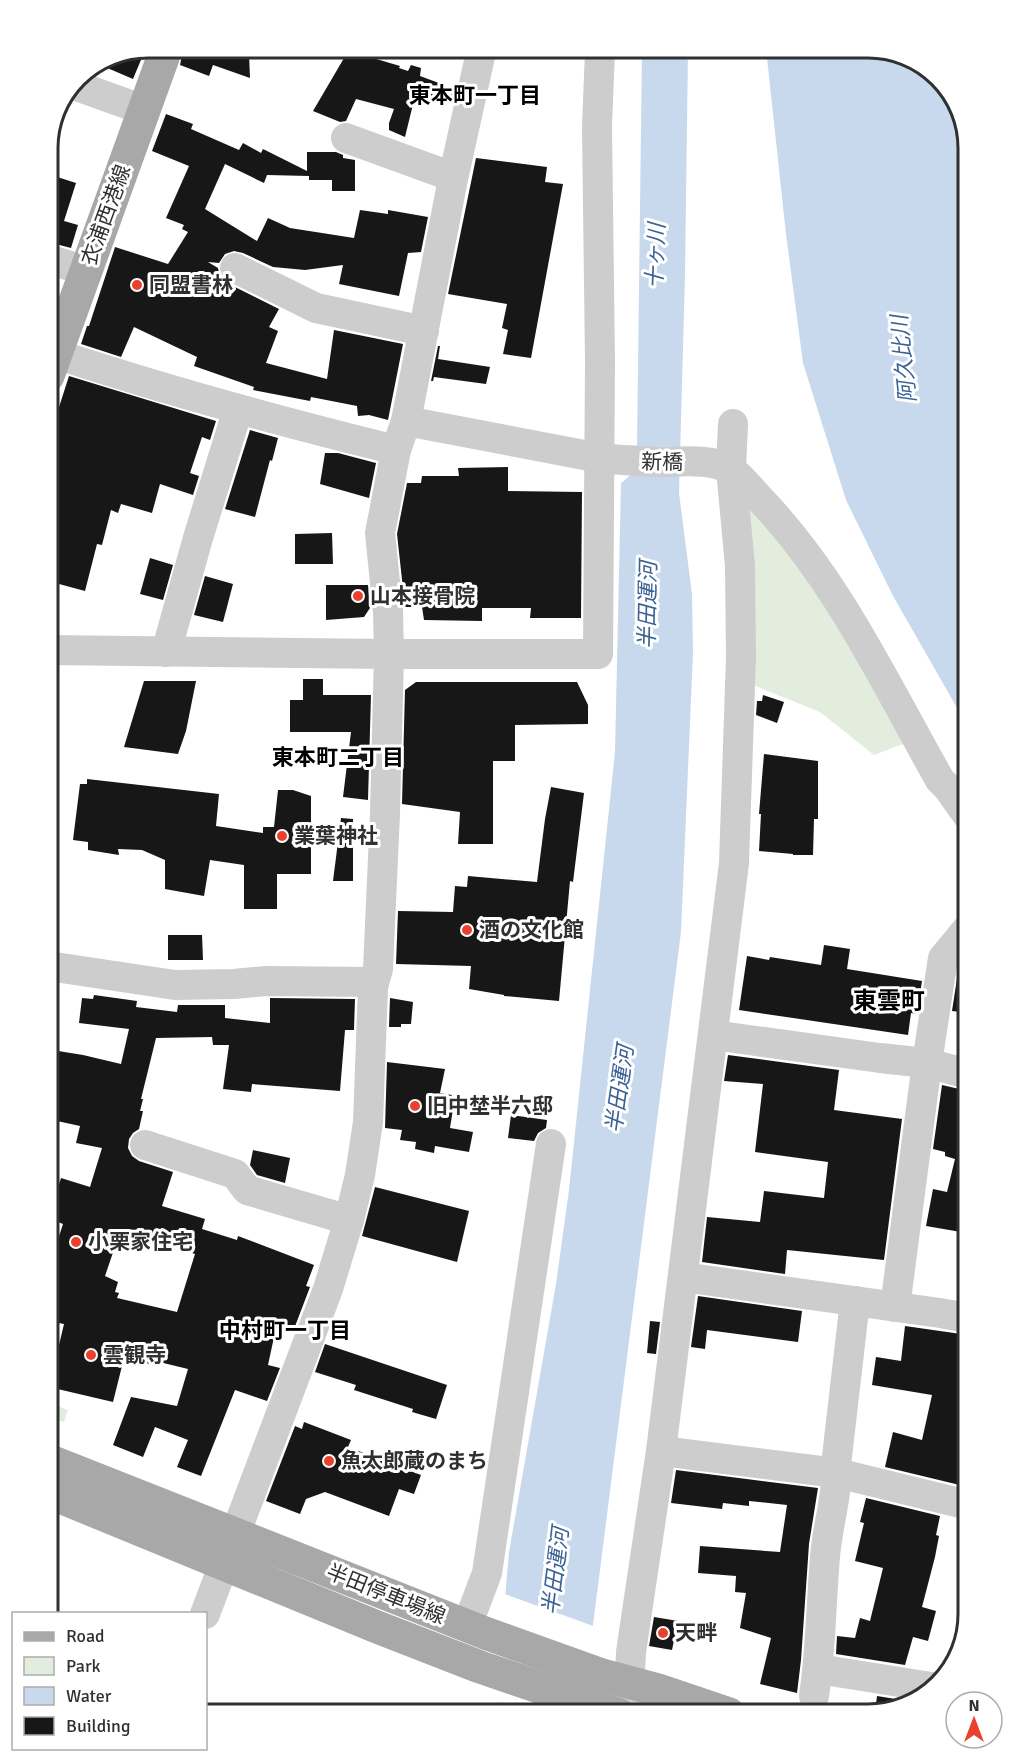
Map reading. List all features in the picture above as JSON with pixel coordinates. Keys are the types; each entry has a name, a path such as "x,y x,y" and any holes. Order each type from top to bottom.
{"main road":[{"name":"衣浦西港線","path":"59,346 163,58"},
{"name":"半田停車場線","path":"59,1464 476,1630 594,1672 629,1698 658,1690 699,1704"},
{"name":"半田停車場線","path":"59,1497 480,1667 586,1704"}],"street":[{"path":"206,1612 328,1289 360,1175 368,1122 384,824 389,654 388,612 380,533 396,450 406,421 453,177 480,58"},
{"path":"59,650 598,654 613,460 600,362 597,126 600,59"},
{"path":"82,88 144,110"},
{"path":"346,138 453,177"},
{"path":"59,262 86,271"},
{"path":"235,268 316,308 424,331"},
{"path":"59,366 104,370 238,409 396,450"},
{"path":"166,652 238,409"},
{"name":"新橋","path":"406,421 613,460 699,462 712,463 731,469"},
{"path":"629,1698 631,1652 684,1277 734,863 741,657 740,566 731,469 733,424"},
{"path":"731,469 768,507 805,552 854,625 940,780 958,802"},
{"path":"895,1307 927,1063 944,958 958,950"},
{"path":"59,968 175,985 266,981 374,982"},
{"path":"713,1035 927,1063 958,1071"},
{"path":"476,1630 487,1573 551,1144"},
{"path":"145,1145 235,1174 247,1190 349,1220"},
{"path":"684,1277 958,1316"},
{"path":"855,1301 837,1473 825,1555 816,1682 920,1687"},
{"path":"661,1451 837,1473 958,1503"}],"green space":[{"path":"752,508 796,555 911,741 874,755 820,712 750,684 746,512"},
{"path":"59,1406 68,1410 64,1422 59,1420"}],"water":[{"path":"642,59 688,59 679,493 692,594 693,653 681,932 593,1625 589,1704 496,1703 509,1552 556,1284 569,1190 615,752 621,483 633,472 637,447"},
{"name":"阿久比川","path":"767,59 885,60 907,68 927,81 942,98 948,109 956,131 958,148 958,710 893,596 846,500 803,363"}],"pier":[{"path":"502,1593 596,1627 592,1704 500,1703 493,1701"}],"building":[{"path":"181,58 249,58 250,78 213,65 209,76 180,65"},
{"path":"344,58 374,58 400,66 399,68 408,71 411,65 421,68 420,76 455,89 452,101 416,92 405,137 389,130 394,109 356,99 346,121 340,122 313,111"},
{"path":"141,59 133,79 108,68"},
{"path":"166,114 193,124 191,129 239,150 243,143 261,153 263,149 307,171 307,152 336,152 343,155 343,158 355,160 355,191 332,191 332,180 309,180 309,176 267,175 264,183 225,164 205,209 257,241 268,218 290,228 354,238 360,210 388,214 388,210 428,217 421,252 408,253 399,296 339,284 343,265 305,270 273,267 234,251 225,254 219,263 208,262 218,268 220,277 227,283 279,309 269,327 278,331 266,363 327,379 334,330 403,344 388,420 369,415 358,416 357,406 311,397 310,401 253,390 254,387 194,366 197,357 134,327 121,357 81,344 115,247 168,264 188,232 182,229 184,225 166,218 189,166 152,151"},
{"path":"476,158 547,167 545,182 563,184 531,358 503,354 508,330 502,328 507,304 448,294"},
{"path":"59,178 76,183 64,221 78,225 71,248 59,245"},
{"path":"438,346 440,346 438,359 490,367 486,384 434,377 431,381"},
{"path":"69,376 216,421 210,440 202,437 190,473 199,476 193,495 160,484 152,513 121,504 118,513 111,510 102,545 97,544 85,591 59,584 59,407"},
{"path":"250,430 278,438 255,517 225,509"},
{"path":"325,453 338,453 376,463 369,498 320,484"},
{"path":"508,467 508,491 582,492 581,618 530,618 531,608 482,608 482,621 424,620 422,607 405,607 397,534 407,483 421,483 422,476 459,476 458,468"},
{"path":"332,533 333,564 295,564 295,534"},
{"path":"150,558 173,565 163,600 140,594"},
{"path":"205,576 233,584 223,622 194,615"},
{"path":"326,585 368,585 370,608 364,617 326,620"},
{"path":"303,679 323,679 323,695 371,695 368,800 343,797 351,732 290,732 290,700 303,700"},
{"path":"144,681 196,681 186,731 178,754 124,747"},
{"path":"416,682 577,682 588,705 588,724 515,725 515,761 493,761 493,844 458,844 460,812 402,804 405,690"},
{"path":"763,695 784,702 777,723 756,715 757,701 762,701"},
{"path":"764,754 818,761 818,819 814,819 813,855 759,851 761,814 759,814"},
{"path":"87,779 219,794 216,826 263,833 263,827 274,827 278,790 293,790 311,796 311,874 277,874 277,909 244,909 244,865 210,860 204,896 165,889 165,860 142,850 118,849 119,855 88,850 88,842 73,840 80,784 87,784"},
{"path":"551,787 584,793 573,882 570,881 559,1001 504,996 469,989 471,966 396,964 398,911 453,912 455,886 467,887 468,876 537,882"},
{"path":"341,818 353,819 353,881 333,881"},
{"path":"168,935 202,935 203,960 168,960"},
{"path":"824,945 850,949 847,969 922,981 917,1014 911,1013 908,1035 739,1010 747,956 821,965"},
{"path":"958,972 958,1012 952,1011"},
{"path":"94,995 137,1001 136,1007 177,1012 178,1005 225,1005 225,1018 270,1023 270,998 355,999 354,1030 345,1030 340,1091 252,1084 251,1092 223,1089 229,1045 213,1045 212,1037 156,1038 141,1099 143,1099 140,1111 143,1111 139,1129 129,1139 128,1148 132,1156 139,1161 173,1172 162,1206 205,1219 202,1229 237,1240 238,1236 314,1265 306,1286 310,1287 294,1329 277,1323 268,1365 280,1368 267,1401 235,1390 201,1476 177,1467 188,1440 155,1427 143,1457 113,1445 131,1397 177,1406 188,1369 151,1360 150,1364 124,1358 113,1402 59,1389 59,1345 64,1324 59,1323 59,1236 63,1224 59,1222 59,1184 61,1178 90,1187 102,1148 76,1143 80,1126 59,1121 59,1051 121,1064 129,1029 79,1023 82,998 93,999","holes":["121,1229 154,1239 157,1231 193,1242 189,1252 195,1254 177,1312 117,1298 119,1293 115,1292 118,1282 105,1276"]},
{"path":"390,998 413,1002 411,1024 389,1027"},
{"path":"728,1055 839,1070 834,1110 902,1119 884,1260 787,1250 785,1274 702,1262 707,1217 760,1222 764,1191 824,1198 828,1162 755,1152 763,1084 724,1081"},
{"name":"旧中埜半六邸","path":"387,1062 445,1069 440,1093 452,1095 449,1109 453,1109 450,1128 473,1132 469,1152 435,1146 434,1153 415,1149 416,1142 400,1140 402,1130 385,1128"},
{"path":"942,1085 958,1089 958,1231 926,1226 933,1189 947,1192 955,1159 945,1156 945,1152 933,1149"},
{"path":"511,1115 547,1120 546,1128 538,1133 534,1141 508,1138"},
{"path":"253,1150 290,1158 285,1183 257,1175 250,1165"},
{"path":"375,1187 469,1211 457,1262 362,1236"},
{"path":"698,1296 802,1311 798,1342 707,1330 705,1349 691,1347"},
{"path":"650,1321 660,1322 656,1354 647,1353"},
{"path":"905,1326 958,1334 958,1485 885,1467 893,1432 922,1440 932,1395 872,1385 876,1357 901,1361"},
{"path":"325,1344 447,1385 436,1419 354,1390 356,1385 315,1372"},
{"name":"魚太郎蔵のまち","path":"304,1422 351,1440 348,1447 421,1475 414,1494 399,1489 389,1516 325,1492 306,1499 300,1514 266,1501 295,1426 302,1429"},
{"path":"676,1470 818,1488 809,1544 797,1693 760,1684 771,1638 740,1628 746,1593 735,1592 736,1576 698,1573 700,1546 780,1552 787,1505 749,1501 749,1506 723,1503 722,1509 671,1503"},
{"path":"866,1498 940,1516 935,1557 922,1607 936,1611 928,1641 913,1637 905,1665 836,1654 837,1636 855,1638 860,1618 870,1621 883,1568 855,1561 864,1523 860,1522"},
{"name":"天畔","path":"654,1617 678,1621 672,1650 649,1646"},
{"path":"877,1696 896,1699 885,1702 876,1703"}],"place":[{"name":"同盟書林","path":"137,285"},
{"name":"山本接骨院","path":"358,596"},
{"name":"業葉神社","path":"282,836"},
{"name":"酒の文化館","path":"467,930"},
{"name":"旧中埜半六邸","path":"415,1106"},
{"name":"小栗家住宅","path":"76,1242"},
{"name":"雲観寺","path":"91,1355"},
{"name":"魚太郎蔵のまち","path":"329,1461"},
{"name":"天畔","path":"663,1633"}],"district":[{"name":"東本町一丁目","path":"475,95"},
{"name":"東本町二丁目","path":"338,757"},
{"name":"東雲町","path":"889,1001"},
{"name":"中村町一丁目","path":"285,1330"}],"water label":[{"name":"十ヶ川","path":"655,256"},
{"name":"半田運河","path":"647,605"},
{"name":"半田運河","path":"619,1089"},
{"name":"半田運河","path":"555,1571"}]}
